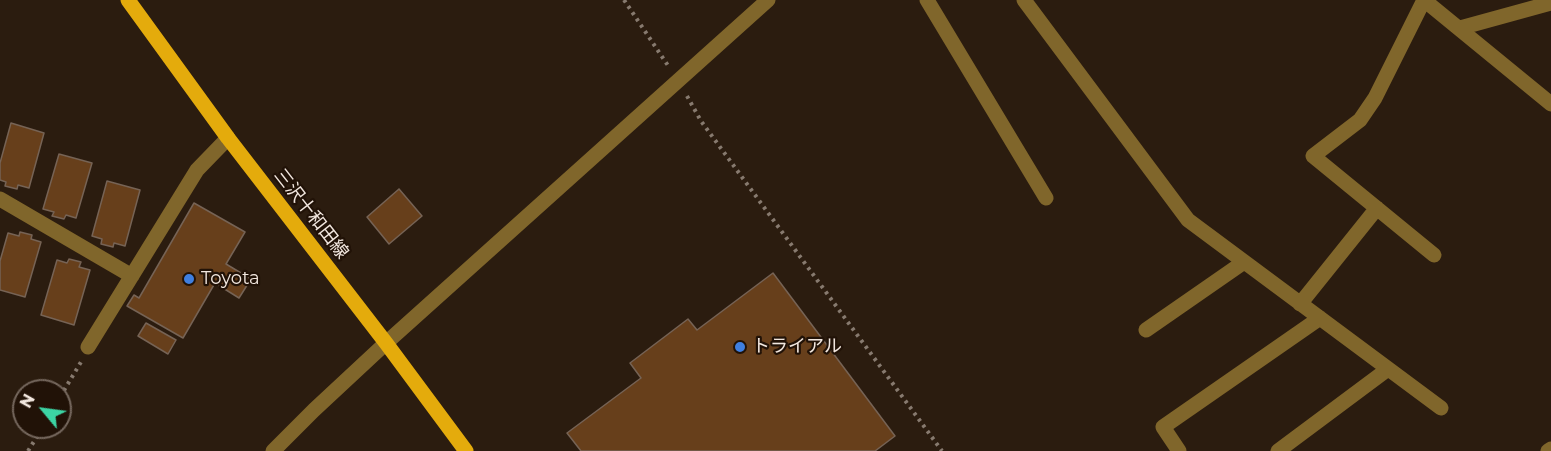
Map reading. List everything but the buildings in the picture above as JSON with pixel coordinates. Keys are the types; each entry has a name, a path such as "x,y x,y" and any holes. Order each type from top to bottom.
{"main road":[{"name":"三沢十和田線","path":"128,0 228,138 466,451"}],"street":[{"path":"273,451 386,343 768,0"},
{"path":"927,0 1046,198"},
{"path":"1024,0 1188,220 1441,408"},
{"path":"1434,255 1313,156 1360,120 1375,98 1424,0 1551,104"},
{"path":"1460,28 1551,3"},
{"path":"88,347 197,170 228,138"},
{"path":"0,199 132,276"},
{"path":"1300,303 1377,208"},
{"path":"1146,330 1244,262"},
{"path":"1179,451 1163,427 1320,318"},
{"path":"1278,451 1388,369"}],"path":[{"path":"624,0 678,80 701,121 942,451"},
{"path":"70,379 88,347"}],"place":[{"name":"Toyota","path":"189,279"},
{"name":"トライアル","path":"740,347"}]}
